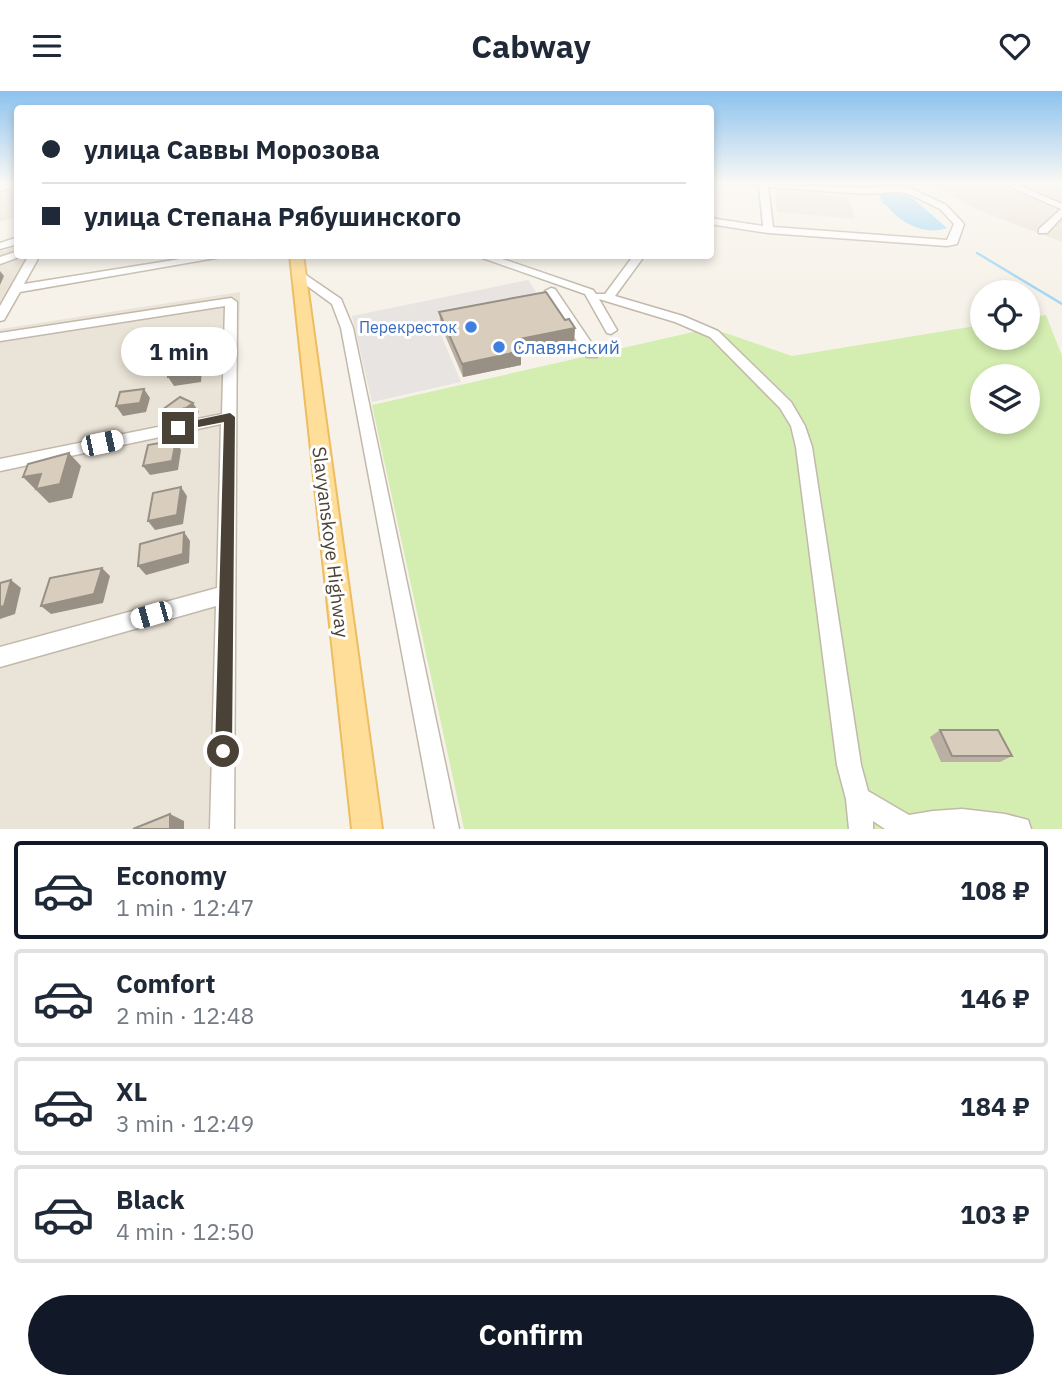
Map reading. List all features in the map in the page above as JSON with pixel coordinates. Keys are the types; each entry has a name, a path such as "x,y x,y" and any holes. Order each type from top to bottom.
{"main road":[{"name":"Slavyanskoye Highway","path":"297,259 367,829"}],"street":[{"path":"767,217 768,230"},
{"path":"714,222 768,230 947,243 953,242 959,224 953,217"},
{"path":"1043,231 1055,217"},
{"path":"0,317 33,259"},
{"path":"16,289 203,259"},
{"path":"491,259 679,319 713,334 779,398 798,426 804,447 849,765 858,799 861,829"},
{"path":"608,298 637,259"},
{"path":"299,275 337,302 347,328 447,829"},
{"path":"551,291 592,354"},
{"path":"589,292 611,330"},
{"path":"0,337 231,302 222,829"},
{"path":"0,465 230,417"},
{"path":"0,657 226,594"},
{"path":"858,799 906,828 944,822 989,823 1019,829"}],"shaded area":[{"path":"998,217 1062,217 1062,242"},
{"path":"14,247 14,259 36,259 0,323 0,252"},
{"path":"528,280 543,302 436,323 461,382 372,402 352,316"},
{"path":"240,292 228,829 0,829 0,329"}],"green space":[{"path":"1046,315 1062,356 1062,829 464,829 372,405 711,328 792,356 970,327 970,350 1040,350 1040,316"}],"water":[{"path":"935,217 947,228 928,230 910,225 899,218"}],"building":[{"name":"Славянский","path":"546,292 565,320 569,319 575,328 515,340 521,351 462,364 439,312"},
{"path":"200,332 194,361 198,360 196,373 168,377 176,335"},
{"path":"144,389 140,403 116,406 120,392"},
{"path":"180,397 193,403 186,408 167,412 162,410"},
{"path":"176,440 172,461 143,466 148,445"},
{"path":"69,453 60,484 36,489 41,474 23,477 28,464"},
{"path":"181,487 177,515 148,521 153,493"},
{"path":"184,532 183,554 138,566 140,544"},
{"path":"102,568 94,594 41,606 50,578"},
{"path":"11,580 4,606 0,607 0,583"},
{"path":"940,730 998,730 1012,756 952,756"},
{"path":"170,814 170,829 133,829"}],"waterway":[{"path":"977,253 1062,304"}],"place":[{"name":"Перекресток","path":"471,327"},
{"name":"Славянский","path":"499,347"}],"route":[{"path":"178,428 230,417 223,751"}]}
